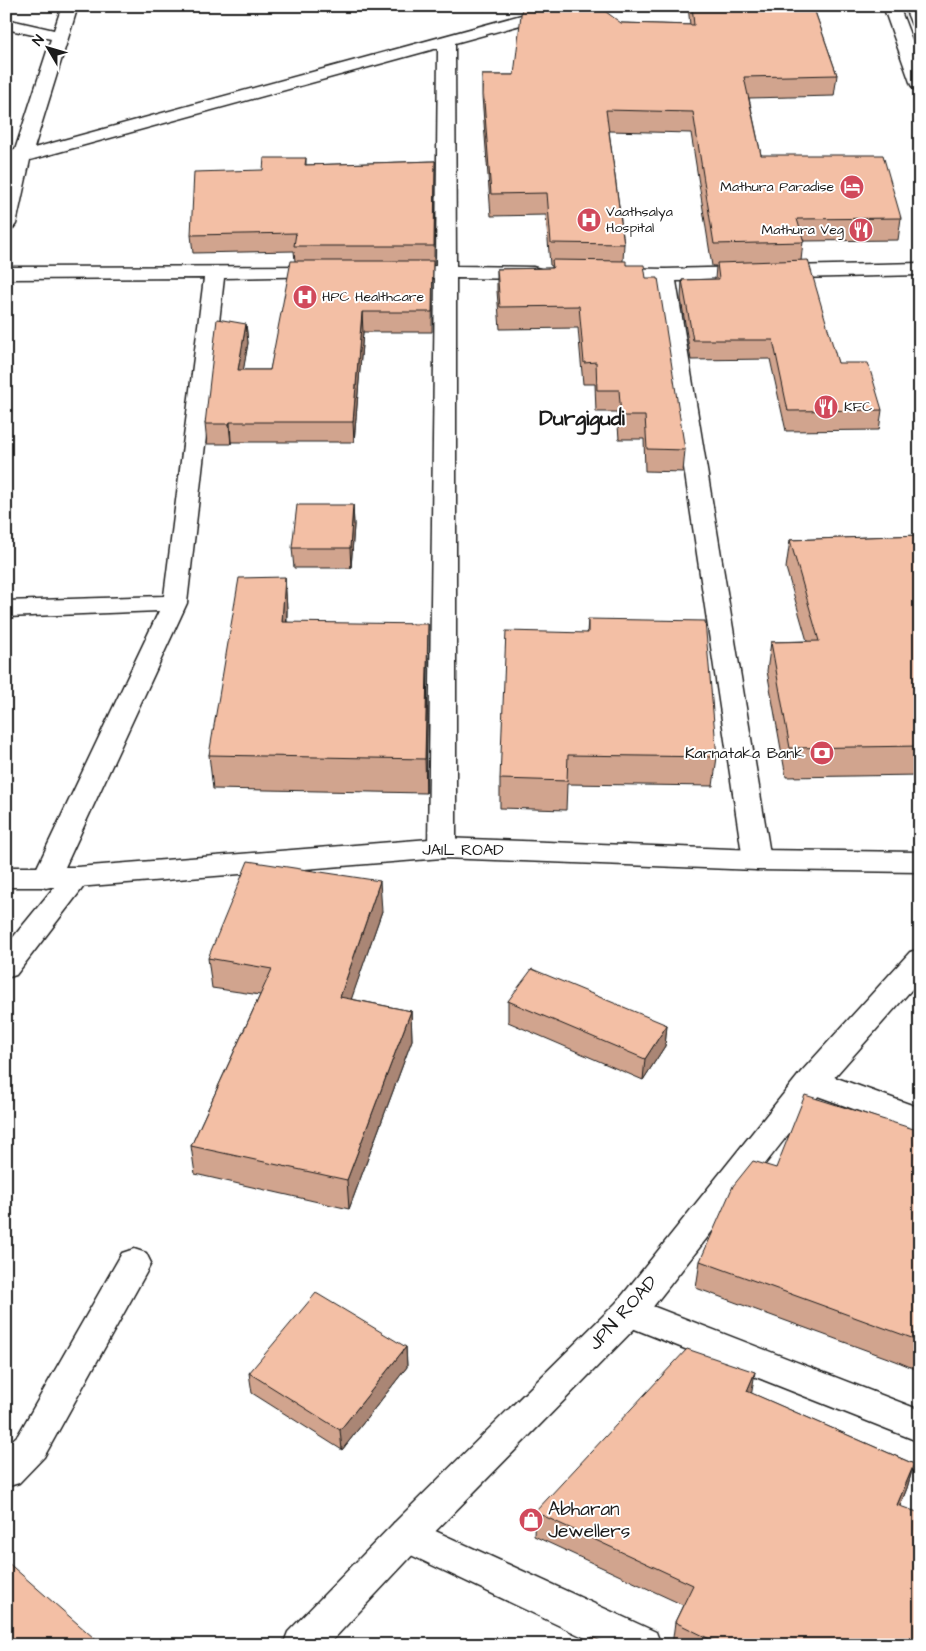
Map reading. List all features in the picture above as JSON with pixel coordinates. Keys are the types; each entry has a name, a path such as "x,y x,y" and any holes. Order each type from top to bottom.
{"street":[{"path":"6,224 14,155 70,6"},
{"path":"14,155 573,6"},
{"path":"891,6 920,85"},
{"path":"912,6 920,25"},
{"path":"6,24 59,36"},
{"path":"442,848 447,41"},
{"path":"585,274 665,275 920,269"},
{"path":"6,273 350,272"},
{"path":"378,272 555,274"},
{"path":"46,878 175,604 215,273"},
{"path":"665,275 757,860"},
{"path":"6,609 175,604"},
{"name":"JAIL ROAD","path":"6,877 76,878 442,848 757,860 920,862"},
{"path":"6,967 76,878"},
{"name":"JPN ROAD","path":"302,1645 407,1535 629,1312 812,1081 920,960"},
{"path":"812,1081 920,1121"},
{"path":"6,1471 31,1446 134,1263"},
{"path":"629,1312 920,1426"},
{"path":"407,1535 642,1645"}],"building":[{"path":"522,6 598,6 621,23 694,25 692,6 813,6 837,75 744,77 761,155 883,155 901,218 797,219 804,242 714,244 693,112 606,110 624,244 551,243 547,193 491,194 482,75 514,75"},
{"path":"264,158 306,158 305,165 435,161 434,246 294,246 296,233 191,235 194,172 263,170"},
{"path":"552,260 626,261 626,265 644,265 646,278 658,278 685,450 647,449 645,416 621,416 619,390 597,390 596,362 584,363 579,306 500,307 497,269 553,268"},
{"path":"808,260 838,363 868,363 882,410 788,411 773,340 693,340 682,280 719,279 717,263"},
{"path":"291,261 433,261 432,312 362,312 353,422 230,422 229,424 205,424 217,319 246,324 238,370 270,370"},
{"path":"297,505 353,505 350,548 292,548"},
{"path":"920,535 920,746 790,748 771,642 819,641 790,540"},
{"path":"285,577 282,622 428,624 425,759 209,755 239,578"},
{"path":"588,619 705,621 717,757 568,755 567,781 500,779 506,631 588,633"},
{"path":"248,861 380,881 340,997 411,1011 347,1180 191,1146 272,969 208,958"},
{"path":"532,969 667,1025 645,1059 508,1001"},
{"path":"805,1095 920,1131 920,1341 700,1261 733,1186 753,1161 776,1168"},
{"path":"316,1293 406,1347 340,1430 249,1373"},
{"path":"687,1349 755,1372 747,1391 914,1464 897,1505 920,1513 920,1645 854,1645 843,1640 841,1645 722,1645 675,1622 693,1585 535,1512"},
{"path":"6,1561 102,1645 11,1645 6,1641"},
{"path":"592,1637 610,1645 588,1645"}],"place":[{"name":"Mathura Paradise","path":"852,187"},
{"name":"Vaathsalya Hospital","path":"589,220"},
{"name":"Mathura Veg","path":"861,230"},
{"name":"HPC Healthcare","path":"305,297"},
{"name":"KFC","path":"826,407"},
{"name":"Karnataka Bank","path":"822,753"},
{"name":"Abharan Jewellers","path":"531,1520"}],"district":[{"name":"Durgigudi","path":"582,418"}]}
